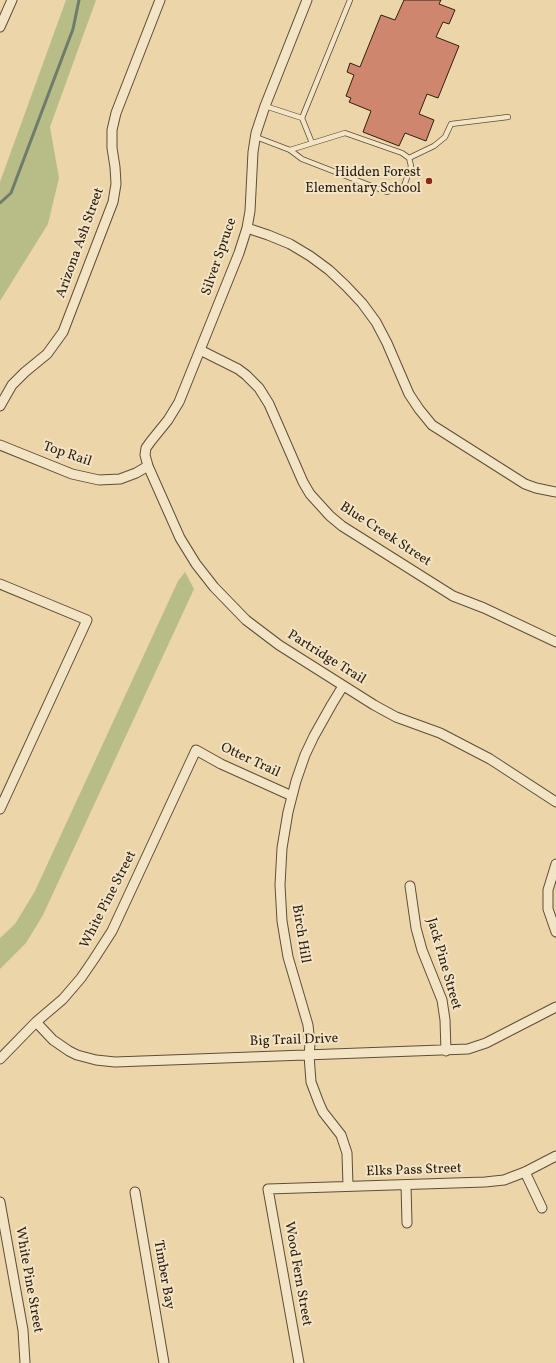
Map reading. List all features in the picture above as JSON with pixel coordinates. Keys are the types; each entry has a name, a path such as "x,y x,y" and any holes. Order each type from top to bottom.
{"street":[{"path":"0,27 12,0"},
{"name":"Arizona Ash Street","path":"0,406 12,385 47,354 63,332 113,202 116,184 112,148 112,130 116,113 160,0"},
{"name":"Silver Spruce","path":"148,466 145,455 146,448 168,420 179,402 239,253 247,228 250,211 253,152 256,137 265,106 307,0"},
{"path":"247,228 268,235 297,248 329,270 346,286 376,322 387,343 409,394 432,425 525,484 556,492"},
{"name":"Blue Creek Street","path":"200,350 238,369 259,388 270,404 303,482 320,506 336,521 453,596 484,608 556,642"},
{"name":"Top Rail","path":"0,445 72,474 99,480 120,479 136,473 148,466"},
{"name":"Partridge Trail","path":"148,466 180,538 196,564 214,587 246,620 279,645 343,686 396,717 440,733 490,759 556,802"},
{"path":"0,584 87,620 0,809"},
{"name":"Birch Hill","path":"343,686 328,710 305,755 292,796 282,848 280,885 282,921 288,957 308,1025 311,1082 323,1112 341,1135 347,1153 348,1186"},
{"name":"Otter Trail","path":"196,750 221,764 292,796"},
{"name":"White Pine Street","path":"0,1059 36,1022 63,999 81,978 112,931 196,750"},
{"path":"556,864 549,884 548,909 556,932"},
{"name":"Jack Pine Street","path":"410,886 416,928 422,950 442,1000 445,1020 446,1050"},
{"name":"Big Trail Drive","path":"36,1022 60,1046 77,1055 96,1060 115,1062 468,1049 486,1043 556,1008"},
{"name":"Elks Pass Street","path":"268,1189 485,1182 504,1180 525,1172 556,1156"},
{"path":"525,1172 542,1208"},
{"path":"406,1185 407,1223"},
{"name":"Wood Fern Street","path":"268,1189 299,1363"},
{"name":"Timber Bay","path":"135,1192 164,1363"},
{"name":"White Pine Street","path":"0,1202 23,1330 24,1363"}],"lane":[{"path":"312,143 302,118 350,0"},
{"path":"265,106 302,118"},
{"path":"409,158 434,146 445,137 451,124 508,117"},
{"path":"256,137 290,150 302,159 387,192 404,186 411,166 409,158 402,153 346,133 290,150"}],"green space":[{"path":"66,0 96,0 50,127 59,178 48,224 0,301 0,182"},
{"path":"185,572 194,589 43,915 26,943 0,969 0,938 15,924 35,891 178,581"}],"building":[{"name":"Hidden Forest Elementary School","path":"404,0 441,0 439,4 455,10 449,24 443,22 436,37 459,46 438,98 427,94 419,114 434,120 426,141 405,133 399,146 363,132 371,111 349,102 351,98 346,96 354,75 347,72 350,63 360,67 381,15 395,20"}],"waterway":[{"path":"0,203 11,193 73,29 79,0"}],"place":[{"name":"Hidden Forest Elementary School","path":"429,181"}]}
